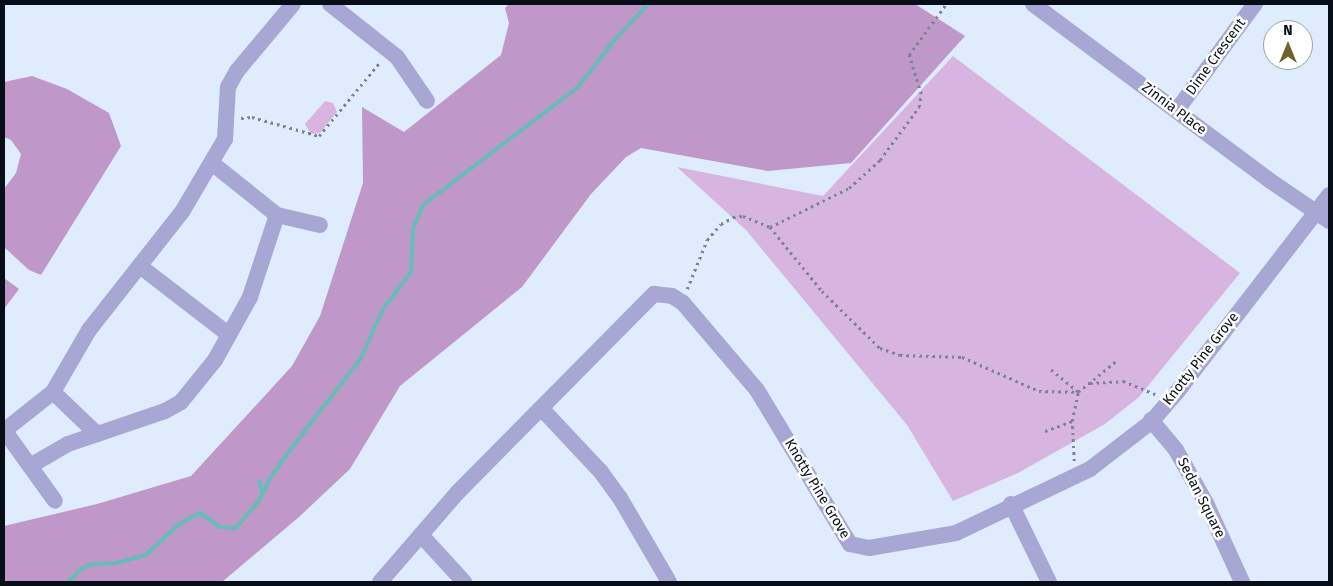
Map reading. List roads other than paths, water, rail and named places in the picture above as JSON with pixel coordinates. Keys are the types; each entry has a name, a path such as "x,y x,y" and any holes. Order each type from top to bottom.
{"street":[{"path":"55,501 4,430 53,392 89,330 141,267 214,164 225,139 228,120 224,104 228,87 237,71 293,4"},
{"path":"330,4 389,50 406,66 427,101"},
{"name":"Zinnia Place","path":"1033,4 1178,110 1269,180 1323,216"},
{"name":"Dime Crescent","path":"1178,110 1255,4"},
{"path":"214,164 277,215 320,226"},
{"name":"Knotty Pine Grove","path":"541,408 650,295 672,296 683,302 757,390 840,532 850,544 869,548 931,540 956,533 1011,504 1075,477 1118,450 1169,401 1323,216 1329,195"},
{"path":"30,466 68,444 165,411 181,402 215,360 250,297 277,215"},
{"path":"141,267 228,334"},
{"path":"53,392 97,434"},
{"path":"380,582 458,492 541,408 601,472 620,498 668,582"},
{"name":"Sedan Square","path":"1150,420 1176,450 1242,582"},
{"path":"1011,504 1049,582"},
{"path":"421,535 464,582"}],"waterway":[{"path":"68,582 82,568 92,564 116,563 146,555 179,524 200,513 220,527 236,528 258,502 271,477 290,450 361,358 383,309 411,272 413,229 423,205 578,87 612,43 648,4"},
{"path":"259,481 263,493"}]}
